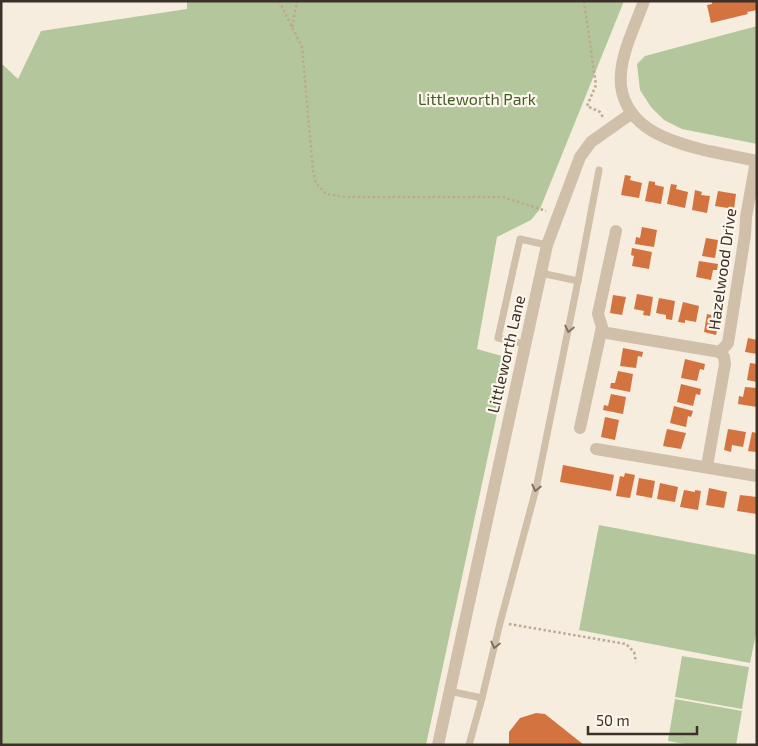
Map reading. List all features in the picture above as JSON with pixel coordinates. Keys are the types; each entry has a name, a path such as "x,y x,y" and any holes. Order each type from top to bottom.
{"street":[{"path":"644,1 624,60 622,72 621,86 625,101 632,113 640,123 670,141 756,161"},
{"name":"Littleworth Lane","path":"438,745 547,245 580,157 590,142 632,113"},
{"name":"Hazelwood Drive","path":"707,466 725,364 724,357 720,352 728,343 756,161"},
{"path":"580,428 602,328 598,314 616,231"},
{"path":"601,332 720,352"},
{"path":"596,449 707,466 757,476"}],"lane":[{"path":"469,745 536,489 599,170"},
{"path":"525,344 498,338 520,239 547,245"},
{"path":"541,273 578,281"},
{"path":"449,692 482,698"}],"path":[{"path":"279,1 302,47 313,171 316,183 326,194 346,197 503,197 559,215"},
{"path":"292,27 297,1"},
{"path":"584,1 596,85 587,106 600,112 610,129"},
{"path":"500,622 626,644 634,652 636,662"}],"green space":[{"name":"Littleworth Park","path":"187,1 624,1 540,209 531,220 497,237 477,349 509,358 426,745 1,745 1,63 18,79 41,31 187,9"},
{"path":"757,26 757,144 682,129 664,120 651,107 640,90 637,64 645,56"},
{"path":"599,525 757,555 757,629 750,663 579,630"},
{"path":"682,656 749,667 742,709 675,697"},
{"path":"675,699 742,711 736,745 691,745 668,741"}],"building":[{"path":"712,1 757,1 757,10 711,23 707,5 712,4"},
{"path":"625,175 631,176 630,180 642,183 639,198 621,195"},
{"path":"649,181 664,187 661,204 645,201"},
{"path":"671,184 677,185 676,189 688,192 685,208 667,204"},
{"path":"695,190 702,192 701,195 710,196 707,213 692,210"},
{"path":"718,191 736,194 734,209 715,206"},
{"path":"642,227 657,230 654,247 635,244 636,237 640,238"},
{"path":"706,238 718,240 715,258 702,256"},
{"path":"632,248 652,252 649,269 632,266 634,256 631,255"},
{"path":"699,261 718,264 717,270 713,270 711,280 696,277"},
{"path":"637,294 653,297 650,316 643,315 644,311 634,309"},
{"path":"613,295 626,297 622,315 610,313"},
{"path":"659,298 675,301 672,320 666,319 666,315 656,313"},
{"path":"683,302 699,306 696,322 685,320 685,323 678,322"},
{"path":"707,314 720,317 716,335 704,332"},
{"path":"748,338 757,340 757,354 745,352"},
{"path":"623,348 643,352 642,357 638,356 636,368 620,366"},
{"path":"685,359 705,364 704,370 700,369 697,381 681,378"},
{"path":"750,363 757,364 757,382 747,380"},
{"path":"618,371 633,374 630,392 610,388 611,383 615,383"},
{"path":"681,384 701,389 700,395 696,394 693,406 677,402"},
{"path":"745,387 757,388 757,407 738,404 739,396 743,397"},
{"path":"611,394 626,397 623,414 603,410 604,405 608,406"},
{"path":"674,406 693,411 691,417 688,416 686,427 670,423"},
{"path":"605,417 619,420 615,440 601,437"},
{"path":"667,429 686,433 681,449 663,446"},
{"path":"728,429 746,432 743,447 732,445 731,452 724,450"},
{"path":"752,432 757,433 756,452 748,451"},
{"path":"563,465 614,475 611,491 560,482"},
{"path":"625,473 635,475 630,498 616,496 620,476 624,477"},
{"path":"639,478 655,481 652,498 636,495"},
{"path":"660,483 678,487 675,502 657,499"},
{"path":"709,488 727,492 724,508 706,505"},
{"path":"684,490 701,491 698,510 680,507"},
{"path":"740,495 757,497 757,514 737,511"},
{"path":"536,713 545,714 584,745 509,745 509,732 520,718"}]}
